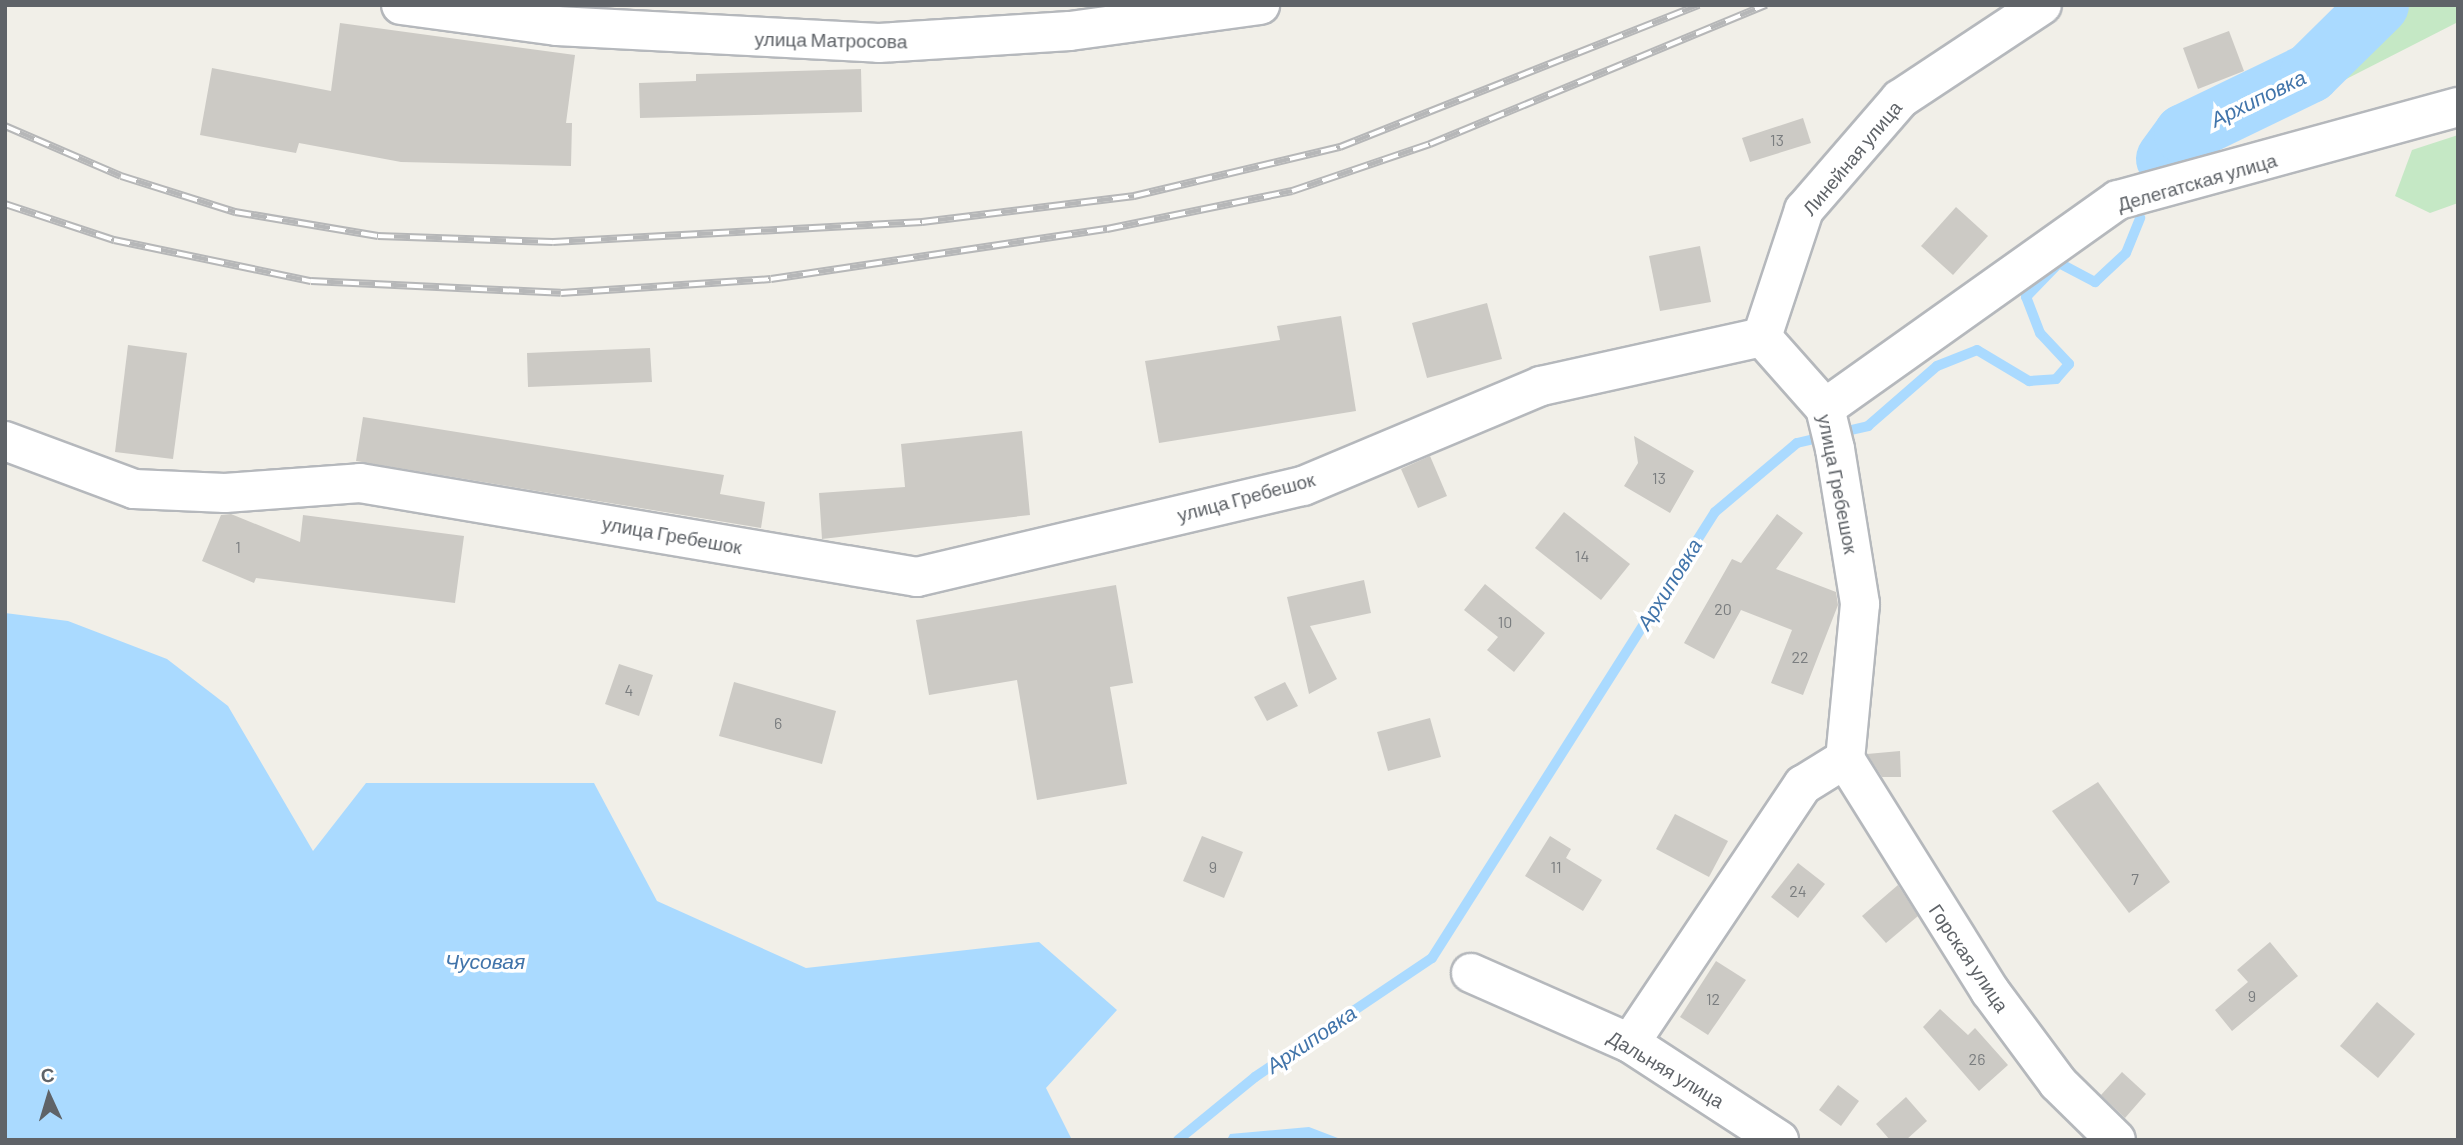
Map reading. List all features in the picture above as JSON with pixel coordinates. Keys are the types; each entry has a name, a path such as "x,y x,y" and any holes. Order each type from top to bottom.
{"street":[{"name":"улица Матросова","path":"401,5 571,27 879,43 1070,31 1260,5"},
{"name":"Линейная улица","path":"1762,337 1804,210 1900,99 2042,5"},
{"name":"Делегатская улица","path":"1825,408 2118,200 2458,107"},
{"name":"улица Гребешок","path":"5,442 134,489 225,493 360,482 917,577 1303,486 1541,386 1762,337 1825,408 1835,449 1860,604 1844,759"},
{"path":"1630,1043 1803,786 1844,759"},
{"name":"Горская улица","path":"1844,759 1990,991 2058,1083 2116,1140"},
{"name":"Дальняя улица","path":"1471,974 1630,1043 1779,1140"}],"green space":[{"path":"2358,5 2458,5 2458,22 2217,145 2204,111 2324,35"},
{"path":"2458,135 2458,203 2430,213 2395,196 2412,150"}],"water":[{"name":"Чусовая","path":"5,613 68,621 167,659 228,706 313,851 366,783 594,783 657,901 806,968 1039,942 1117,1010 1046,1088 1072,1140 5,1140"},
{"path":"1309,1127 1343,1140 1227,1140 1230,1134"}],"building":[{"path":"340,23 575,55 566,123 572,123 571,166 401,162 299,143 296,153 200,135 212,68 331,91"},
{"path":"2229,31 2244,71 2198,89 2183,48"},
{"path":"861,69 862,112 640,118 639,83 696,81 696,74"},
{"path":"1803,118 1811,143 1750,162 1742,138"},
{"path":"1956,207 1988,236 1953,275 1921,246"},
{"path":"1700,246 1711,302 1660,311 1649,256"},
{"path":"1487,303 1502,359 1427,378 1412,323"},
{"path":"1341,316 1356,411 1159,443 1145,361 1280,340 1277,326"},
{"path":"128,345 187,353 173,459 115,452"},
{"path":"650,348 652,382 528,387 527,353"},
{"path":"363,417 724,475 720,494 765,502 761,528 356,461"},
{"path":"1022,431 1030,515 822,539 819,493 905,487 901,444"},
{"path":"1634,436 1694,471 1670,513 1624,486 1638,463"},
{"path":"1430,456 1447,496 1418,508 1401,469"},
{"path":"1564,512 1630,564 1601,600 1535,548"},
{"path":"231,514 300,542 303,515 464,536 455,603 256,578 254,583 202,561 221,515"},
{"path":"1777,514 1803,533 1776,569 1836,592 1838,605 1803,695 1771,683 1792,630 1741,610 1714,659 1684,643 1732,559 1741,563"},
{"path":"1364,580 1371,613 1310,626 1337,679 1309,694 1287,597"},
{"path":"1485,584 1545,633 1514,672 1487,650 1498,637 1464,610"},
{"path":"1116,585 1133,683 1110,687 1127,784 1037,800 1017,680 929,695 916,620"},
{"path":"619,664 653,675 639,716 605,704"},
{"path":"734,682 836,711 822,764 719,736"},
{"path":"1285,682 1298,706 1267,721 1254,697"},
{"path":"1430,718 1441,757 1388,771 1377,732"},
{"path":"1900,751 1901,777 1882,777 1867,754"},
{"path":"2098,782 2170,882 2129,913 2052,811"},
{"path":"1675,814 1728,841 1709,877 1656,849"},
{"path":"1202,836 1243,852 1224,898 1183,881"},
{"path":"1550,836 1571,849 1566,858 1602,880 1583,911 1525,876"},
{"path":"1798,863 1825,884 1798,918 1771,897"},
{"path":"1898,885 1918,916 1886,943 1862,916"},
{"path":"2270,942 2298,976 2232,1031 2215,1010 2248,982 2237,970"},
{"path":"1716,961 1746,980 1708,1035 1680,1017"},
{"path":"2377,1002 2415,1034 2378,1078 2340,1046"},
{"path":"1940,1009 1968,1035 1975,1028 2008,1065 1979,1091 1923,1027"},
{"path":"2122,1072 2146,1094 2125,1118 2101,1095"},
{"path":"1838,1085 1859,1101 1841,1126 1819,1110"},
{"path":"1906,1097 1927,1121 1906,1140 1890,1140 1876,1124"}],"waterway":[{"name":"Архиповка","path":"2166,159 2184,134 2310,73 2379,5"},
{"name":"Архиповка","path":"1838,433 1868,426 1937,366 1977,350 2029,381 2056,379 2069,364 2040,333 2026,297 2059,263 2095,282 2126,253 2140,218"},
{"name":"Архиповка","path":"1178,1140 1255,1077 1432,958 1715,512 1797,443 1824,437"}],"railway":[{"path":"5,126 121,176 235,212 378,236 553,242 922,222 1134,196 1340,147 1699,5"},
{"path":"5,204 114,240 311,281 561,293 771,279 1107,229 1292,191 1430,144 1766,5"}]}
